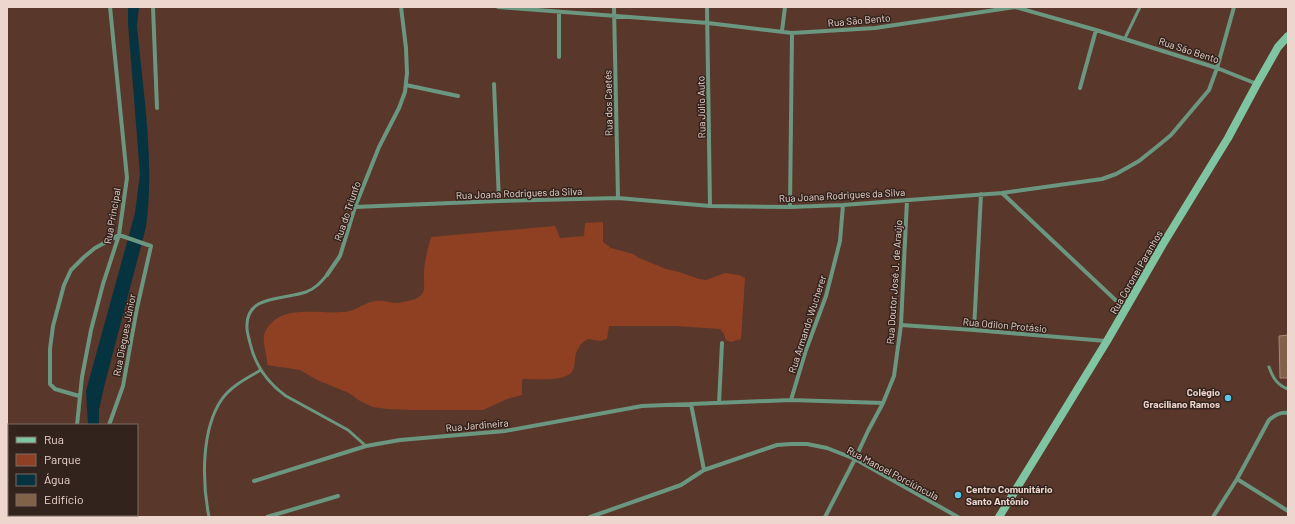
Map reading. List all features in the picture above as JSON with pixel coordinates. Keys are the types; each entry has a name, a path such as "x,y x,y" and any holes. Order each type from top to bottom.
{"street":[{"name":"Rua Principal","path":"77,424 79,396 91,330 103,284 119,235 127,178 110,7"},
{"path":"153,7 157,108"},
{"name":"Rua do Triunfo","path":"327,275 340,256 355,207 379,147 399,108 405,92 407,73 406,48 401,7"},
{"name":"Rua São Bento","path":"498,7 708,23 792,33 875,28 1015,7 1125,38 1217,68 1257,84"},
{"name":"Rua dos Caetés","path":"614,7 618,198"},
{"name":"Rua Júlio Auto","path":"707,7 710,206"},
{"path":"782,31 785,7"},
{"name":"Rua Joana Rodrigues da Silva","path":"355,207 618,198 710,206 843,206 1002,193 1102,179 1116,174 1139,161 1171,135 1209,90 1217,68 1234,7"},
{"path":"559,12 559,57"},
{"path":"1080,88 1096,30"},
{"path":"790,207 792,33"},
{"name":"Rua Coronel Paranhos","path":"999,517 1107,342 1163,244 1228,138 1278,47 1288,36"},
{"path":"494,84 500,201"},
{"path":"406,85 458,96"},
{"path":"1002,193 1126,309"},
{"path":"974,330 981,194"},
{"name":"Rua Doutor José J. de Araújo","path":"825,517 883,403 894,376 901,325 907,200"},
{"name":"Rua Armando Wucherer","path":"791,400 806,350 826,296 840,241 843,206"},
{"name":"Rua Diegues Júnior","path":"110,424 123,386 150,246 119,235"},
{"path":"79,396 55,389 50,384 50,348 55,316 64,285 71,270 95,248 119,235"},
{"name":"Rua Odilon Protásio","path":"901,325 1107,342"},
{"path":"720,403 722,343"},
{"name":"Rua Jardineira","path":"254,481 366,446 400,440 505,431 642,406 791,400 883,403"},
{"path":"691,404 704,470"},
{"path":"1213,517 1237,479 1269,420 1279,413 1288,413"},
{"name":"Rua Manoel Porciúncula","path":"590,517 681,485 704,470 777,445 807,444 827,448 855,459 958,517"},
{"path":"1237,479 1288,510"},
{"path":"267,517 338,496"}],"lane":[{"path":"1125,38 1140,7"},
{"name":"Rua do Triunfo","path":"261,370 252,351 247,328 249,313 259,303 274,298 307,292 320,284 327,275"},
{"path":"1269,367 1276,382 1288,389"},
{"path":"209,517 206,502 205,473 206,443 210,424 222,400 230,390 261,370 270,382 286,396 348,430 366,446"}],"green space":[{"path":"603,222 603,242 611,248 633,254 666,269 699,279 706,280 725,273 739,275 745,278 741,339 731,342 726,340 720,329 675,326 609,326 607,339 600,341 588,339 581,344 575,357 573,369 567,376 551,379 522,379 522,395 507,399 483,410 414,410 373,407 360,401 349,393 317,380 300,370 267,365 264,344 265,332 272,322 281,316 303,312 350,311 373,302 380,301 398,303 418,298 424,289 425,265 431,237 555,226 560,238 584,236 585,223"}],"water":[{"path":"128,7 139,7 137,26 149,152 146,227 104,387 99,410 99,424 88,424 86,391 135,213 140,174"}],"building":[{"path":"1288,335 1288,378 1280,378 1279,336"}],"place":[{"name":"Colégio Graciliano Ramos","path":"1228,398"},
{"name":"Centro Comunitário Santo Antônio","path":"958,495"}]}
